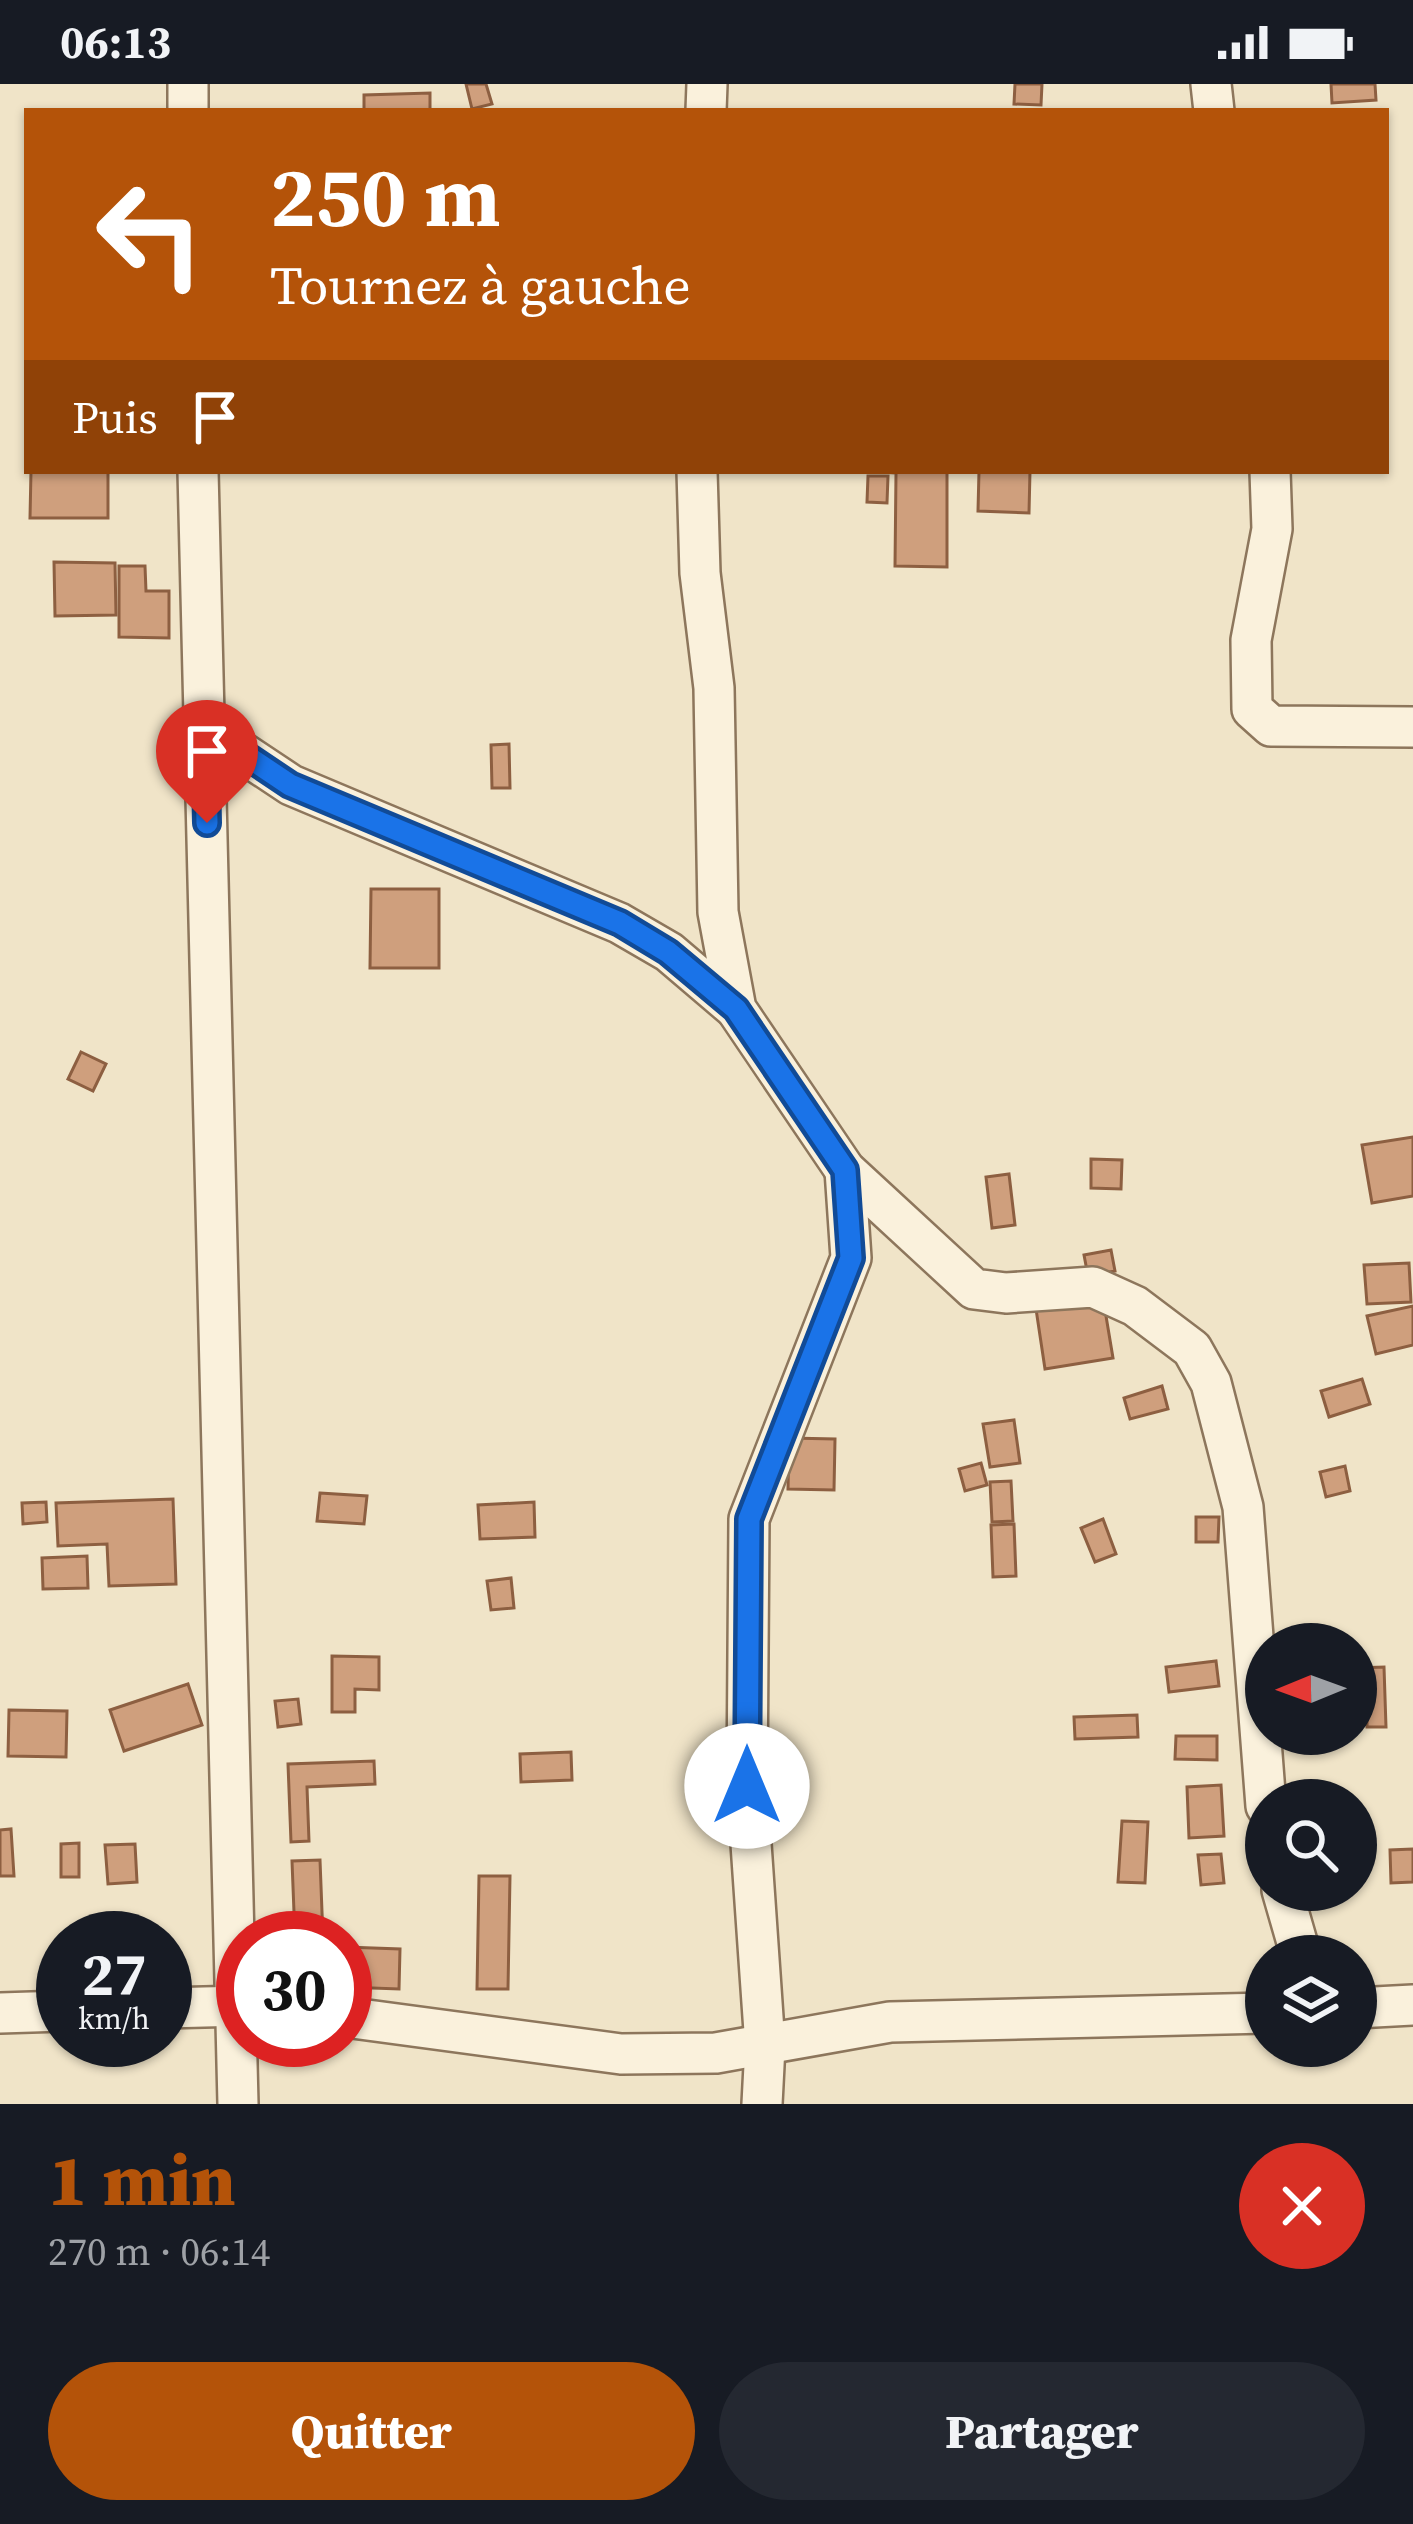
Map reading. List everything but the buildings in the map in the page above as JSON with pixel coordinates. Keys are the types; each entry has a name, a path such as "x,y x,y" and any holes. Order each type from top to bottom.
{"street":[{"path":"198,474 238,1911"},
{"path":"697,474 700,573 714,688 718,911 736,1009"},
{"path":"1270,474 1272,529 1253,607 1252,709 1271,726 1413,727"},
{"path":"205,728 290,785 620,923 668,952 736,1009 845,1170 974,1289 1006,1293 1093,1287 1135,1306 1192,1349 1211,1383 1243,1507 1264,1779"},
{"path":"762,2104 766,2046 747,1786 749,1519 851,1258 845,1170"},
{"path":"1377,2007 1413,2005"},
{"path":"0,2013 36,2012"},
{"path":"372,2021 621,2054 716,2053 890,2022 1245,2014"},
{"path":"238,2104 239,2067"}],"route":[{"path":"207,823 205,728 290,785 620,923 668,952 736,1009 845,1170 851,1258 749,1519 747,1786"}]}
